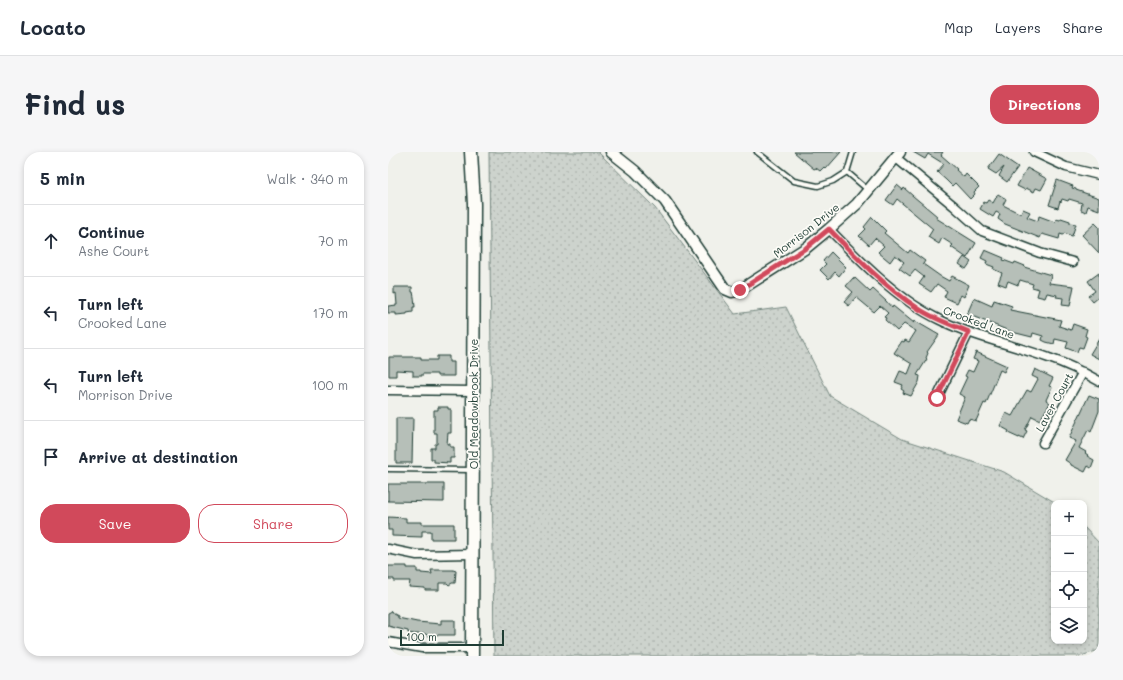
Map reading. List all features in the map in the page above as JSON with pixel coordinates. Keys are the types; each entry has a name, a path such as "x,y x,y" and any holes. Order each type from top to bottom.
{"main road":[{"name":"Old Meadowbrook Drive","path":"471,152 474,204 472,652"}],"street":[{"name":"Morrison Drive","path":"611,152 636,171 665,201 725,289 730,291 740,290 771,272 806,248 857,204 897,155"},
{"path":"1034,152 1066,167 1099,176"},
{"path":"897,155 982,231 1040,253 1073,262"},
{"name":"Crooked Lane","path":"829,229 857,259 877,277 919,309 940,320 969,332 1050,358 1083,372 1099,381"},
{"path":"937,398 969,332"},
{"name":"Laver Court","path":"1043,443 1083,372"},
{"path":"388,390 472,391"},
{"path":"388,549 417,555 472,554"},
{"path":"388,642 422,648 472,652"}],"lane":[{"path":"757,152 794,181 818,186 833,181 847,172 853,152"},
{"path":"847,172 868,191"},
{"path":"388,469 472,470"}],"shaded area":[{"path":"489,152 598,152 655,208 735,314 786,307 830,396 902,439 1004,472 1051,500 1051,644 1087,644 1087,530 1099,543 1099,650 1081,656 494,656"}],"building":[{"path":"794,152 841,152 826,169 824,167 820,171 816,168 814,169"},
{"path":"913,152 943,152 941,155 957,169 956,170 964,177 966,174 979,187 974,192 975,194 970,199 955,183 952,186 937,172 944,164 928,154 925,159"},
{"path":"999,154 1018,167 1007,182 999,176 1004,167 996,174 988,169"},
{"path":"1027,168 1047,179 1041,190 1036,188 1034,192 1017,186"},
{"path":"1057,180 1073,186 1072,188 1076,190 1099,198 1099,210 1088,206 1086,212 1081,210 1082,203 1069,199 1068,201 1062,199 1058,208 1049,205"},
{"path":"897,185 903,190 904,188 937,216 936,218 976,243 967,258 951,247 953,245 942,238 939,244 928,237 933,229 897,199 893,205 886,200"},
{"path":"998,194 1006,199 1003,205 1021,214 1023,209 1030,212 1027,217 1038,221 1039,216 1055,222 1056,219 1060,220 1061,218 1070,221 1070,223 1076,224 1072,236 1064,233 1063,235 1060,234 1059,239 1042,234 1040,238 1005,224 998,219 1000,214 996,212 993,217 980,209 984,202 986,203 988,200 993,203"},
{"path":"872,217 886,231 884,233 908,253 910,250 925,261 923,264 940,276 949,281 952,276 969,285 964,297 961,295 957,303 944,297 947,291 937,284 931,292 919,284 924,277 915,270 910,276 899,268 904,262 895,255 890,262 878,252 884,246 875,238 869,245 859,236 866,229 864,227"},
{"path":"1095,223 1099,227 1099,253 1082,235"},
{"path":"985,250 1004,258 1003,260 1014,264 1015,262 1025,266 1024,267 1051,275 1049,283 1074,286 1070,306 1062,305 1063,298 1056,297 1057,295 1047,293 1045,298 1037,296 1039,289 1032,287 1033,284 1020,280 1018,285 1008,281 1006,286 998,283 1002,273 993,269 994,267 986,264 987,261 981,258"},
{"path":"831,252 846,267 839,276 835,272 829,279 820,270 826,264 823,261"},
{"path":"964,257 971,262 966,269 959,264"},
{"path":"1099,273 1099,297 1093,302 1088,296 1095,291 1088,281"},
{"path":"853,278 855,278 870,292 873,289 892,308 893,306 914,323 915,321 939,335 927,352 927,359 917,375 920,376 919,382 911,396 903,393 904,391 901,389 903,385 895,382 900,371 908,374 912,364 894,353 902,341 904,342 905,340 909,342 916,331 904,324 897,331 885,320 886,318 884,317 888,313 880,306 874,312 856,297 849,306 844,302 853,292 846,286"},
{"path":"394,287 412,287 415,307 413,307 413,312 396,315 396,313 388,313 388,306 397,305"},
{"path":"974,298 992,306 994,300 1012,306 1010,310 1061,320 1059,326 1071,330 1073,324 1087,329 1085,336 1087,337 1083,348 1079,347 1077,352 1066,348 1068,342 1055,339 1054,344 1046,342 1042,340 1043,336 1033,333 1032,337 1012,332 967,314"},
{"path":"1099,339 1099,359 1090,354"},
{"path":"976,352 1007,366 1004,372 1000,370 986,404 984,403 976,421 969,419 967,423 956,419 965,397 959,394 967,377 965,376 968,370 973,372 978,361 973,359"},
{"path":"437,356 449,356 449,362 454,362 454,376 422,374 422,376 413,376 413,371 396,370 396,376 389,376 389,357 421,357 421,360 437,360"},
{"path":"1035,369 1053,378 1049,386 1052,387 1046,400 1050,403 1040,420 1032,416 1025,430 1027,431 1023,439 1008,433 1009,431 1000,426 1006,413 1012,416 1027,390 1031,392 1038,379 1032,376"},
{"path":"1089,395 1099,399 1099,411 1091,432 1088,430 1079,448 1086,452 1085,453 1088,455 1087,456 1094,460 1091,468 1088,466 1085,472 1071,465 1065,460 1076,441 1069,438"},
{"path":"438,407 448,407 448,409 451,409 451,433 448,433 447,444 450,444 450,447 454,447 454,458 450,458 450,463 434,462 434,459 431,459 431,448 435,448 435,444 437,444 437,433 434,433 434,410 438,410"},
{"path":"396,418 413,418 412,463 396,463"},
{"path":"388,484 444,484 444,502 388,501"},
{"path":"388,517 406,518 406,522 422,522 422,524 454,524 454,539 431,539 431,531 422,531 422,537 392,536 392,530 388,530"},
{"path":"388,566 407,566 407,568 417,568 417,572 432,574 431,570 453,570 456,571 455,583 449,585 447,583 439,583 439,590 425,590 425,588 409,587 410,581 394,581 394,579 388,579"},
{"path":"392,611 398,616 398,618 417,622 441,624 441,620 455,620 455,635 428,636 426,634 408,633 408,631 388,626 388,613"}],"route":[{"path":"740,290 771,272 806,248 829,229 857,259 877,277 919,309 940,320 969,332 937,398"}]}
